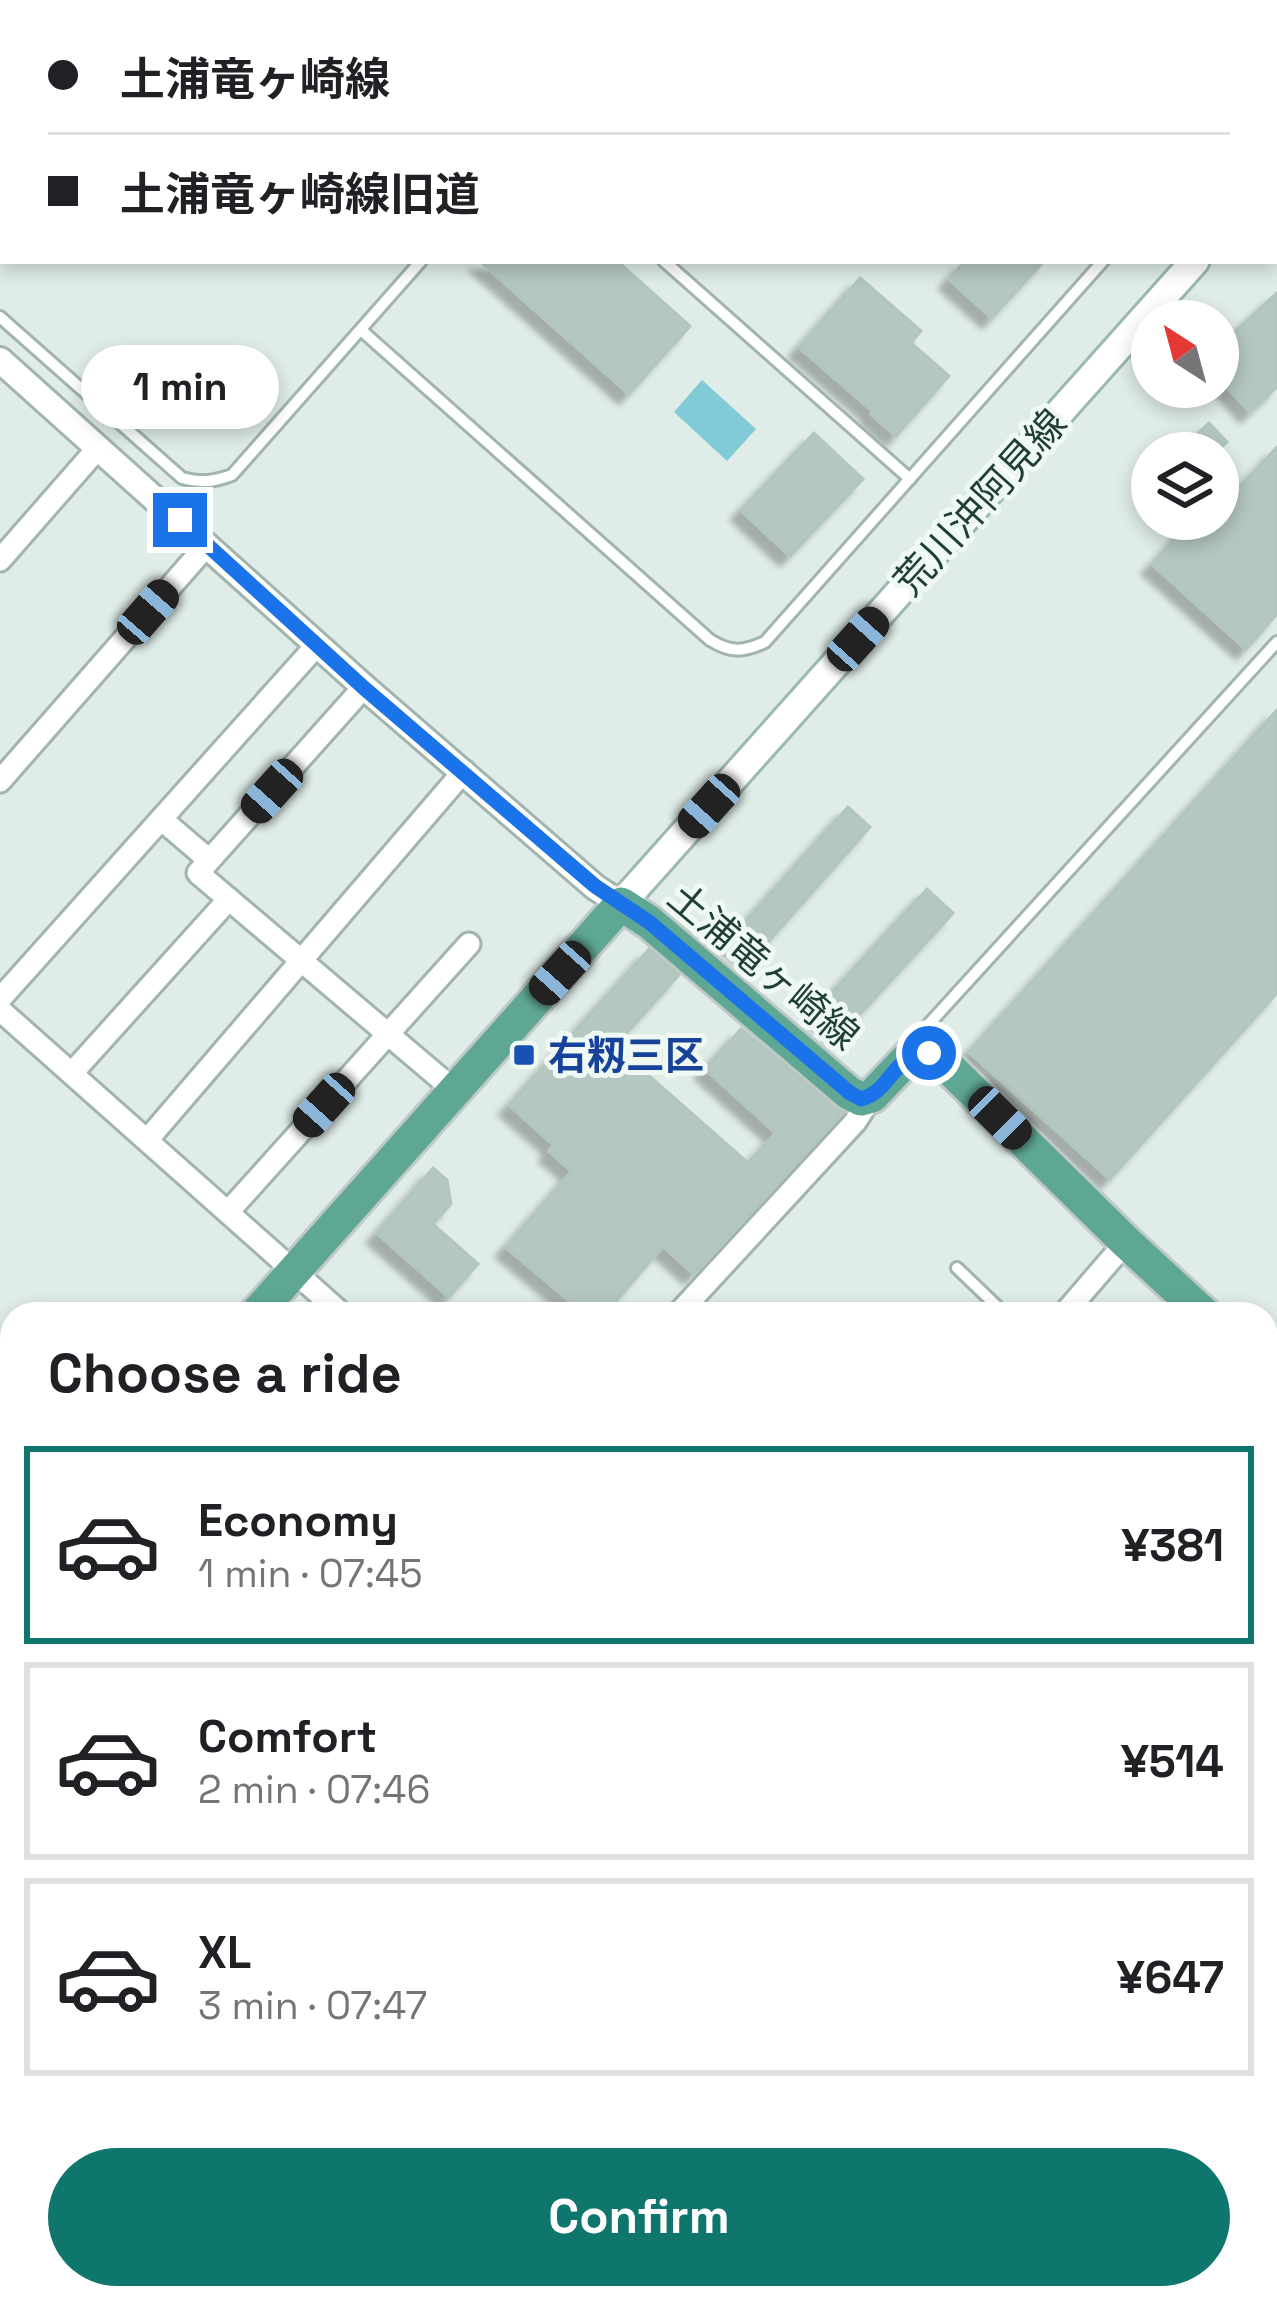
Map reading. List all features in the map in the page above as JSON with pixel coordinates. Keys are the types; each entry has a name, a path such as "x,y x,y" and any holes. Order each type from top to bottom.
{"main road":[{"name":"荒川沖阿見線","path":"621,904 1192,264"},
{"name":"土浦竜ヶ崎線","path":"267,1302 621,904 649,922 861,1099 872,1096 903,1060 919,1053 937,1056 1191,1302"}],"street":[{"path":"0,360 364,688 621,904"},
{"path":"0,560 98,448"},
{"path":"0,782 207,545"},
{"path":"0,999 316,645"},
{"path":"364,688 198,873 455,1091"},
{"path":"148,1139 464,771"},
{"path":"161,819 209,860"},
{"path":"72,1073 229,899"},
{"path":"228,1212 469,944"},
{"path":"0,1010 329,1302"},
{"path":"689,1302 856,1122 872,1096"},
{"path":"1074,1302 1126,1242"}],"lane":[{"path":"0,317 182,478 215,481 232,475 418,264"},
{"path":"667,264 910,479"},
{"path":"361,330 710,640 727,651 746,650 764,642 1100,264"},
{"path":"919,1053 918,1036 1277,642"},
{"path":"957,1268 992,1302"}],"water":[{"path":"702,380 756,429 727,461 674,412"}],"building":[{"path":"483,264 620,264 690,326 629,394"},
{"path":"962,264 1041,264 992,318 949,279"},
{"path":"860,278 921,331 911,343 949,376 896,436 799,347"},
{"path":"1277,293 1277,387 1250,412 1239,400 1239,328"},
{"path":"814,433 863,479 790,556 741,510"},
{"path":"1277,447 1277,614 1246,649 1152,564 1174,540 1239,540 1239,488"},
{"path":"1277,710 1277,993 1110,1179 969,1052"},
{"path":"848,807 870,827 752,960 729,940"},
{"path":"927,889 953,913 840,1036 814,1012"},
{"path":"649,949 679,975 615,1046 748,1163 776,1133 705,1069 741,1029 843,1113 694,1274 663,1246 615,1302 571,1302 506,1247 572,1171 549,1151 554,1145 509,1105"},
{"path":"433,1168 447,1180 451,1204 433,1224 478,1264 449,1297 377,1233"}],"place":[{"name":"右籾三区","path":"524,1055"}],"route":[{"path":"180,520 364,688 595,886 649,922 850,1093 861,1099 872,1096 903,1060 929,1053"}]}
